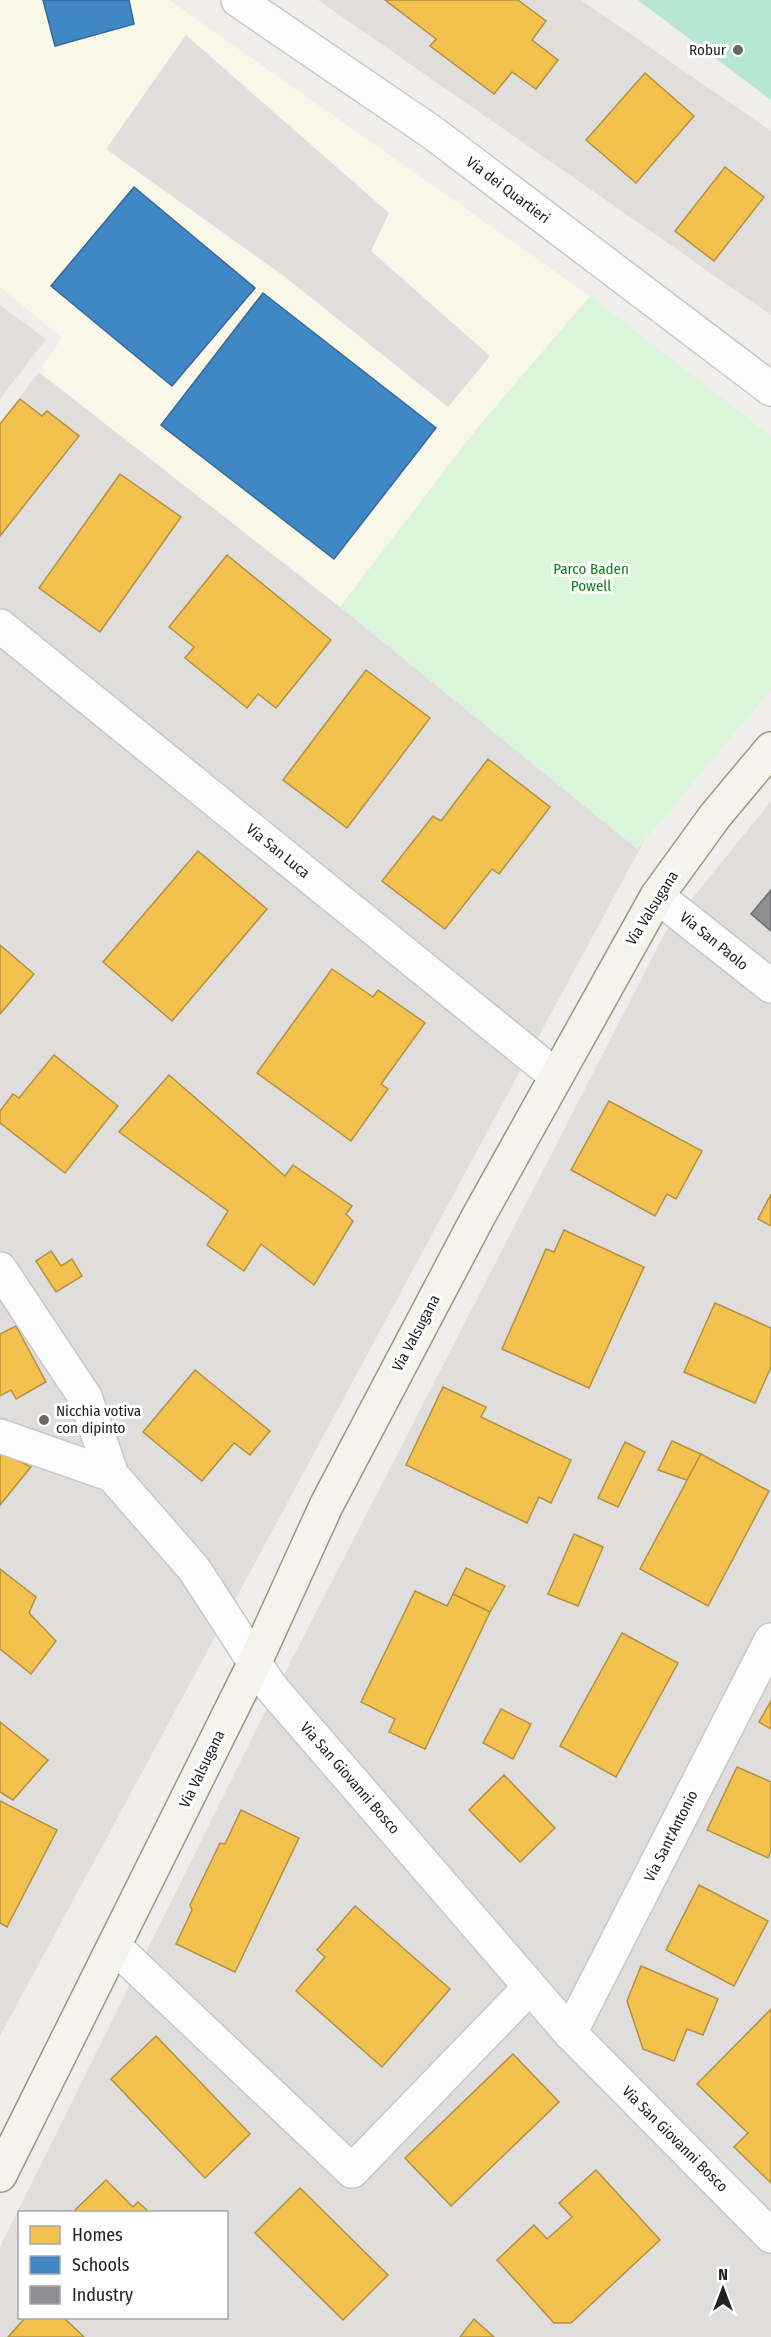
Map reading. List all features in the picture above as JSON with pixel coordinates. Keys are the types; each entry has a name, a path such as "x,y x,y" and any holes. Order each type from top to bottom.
{"main road":[{"name":"Via Valsugana","path":"0,2175 255,1662 326,1506 368,1423 556,1076 657,896 715,816 771,749"}],"street":[{"name":"Via dei Quartieri","path":"238,0 433,133 771,389"},
{"name":"Via San Luca","path":"0,626 556,1076"},
{"name":"Via San Paolo","path":"657,896 771,986"},
{"name":"Via San Giovanni Bosco","path":"0,1269 85,1397 112,1475 195,1569 270,1686 529,1988 570,2033 771,2236"},
{"path":"0,1436 112,1475"},
{"name":"Via Sant'Antonio","path":"570,2033 771,1640"},
{"path":"115,1947 352,2171 529,1988"}],"shaded area":[{"path":"0,0 169,0 590,296 475,431 340,607 39,372 62,338 0,287"},
{"path":"318,0 581,0 771,131 771,315"},
{"path":"186,35 389,213 371,251 490,356 448,407 285,277 106,149"},
{"path":"0,305 46,339 0,399"},
{"path":"39,372 340,607 637,848 644,841 0,2036 0,423"},
{"path":"0,650 44,683 9,723 0,716"},
{"path":"771,801 771,2337 0,2337 0,2247 271,1700 666,931"}],"green space":[{"name":"Robur","path":"638,0 771,0 771,100"},
{"name":"Parco Baden Powell","path":"590,296 771,436 771,690 637,849 340,607 475,431"}],"building: Homes":[{"path":"385,0 518,0 546,21 532,40 558,60 536,89 512,72 494,94 430,46 436,39"},
{"path":"645,73 694,116 636,183 586,140"},
{"path":"725,167 764,197 714,261 675,231"},
{"path":"20,399 42,416 47,411 79,436 0,536 0,424"},
{"path":"120,474 181,517 100,632 39,588"},
{"path":"227,555 331,640 276,708 258,694 247,708 185,658 194,647 169,627"},
{"path":"366,670 430,718 347,828 283,780"},
{"path":"488,759 550,807 499,874 492,869 445,929 382,881 433,816 441,821"},
{"path":"198,851 267,909 172,1021 103,962"},
{"path":"0,945 34,974 0,1014"},
{"path":"332,969 373,997 378,990 425,1023 381,1084 388,1089 351,1141 257,1073"},
{"path":"54,1055 118,1106 65,1173 0,1123 0,1111 13,1094 19,1098"},
{"path":"169,1075 285,1176 293,1165 352,1206 346,1214 353,1221 314,1285 261,1244 244,1271 207,1245 228,1211 119,1132"},
{"path":"609,1101 702,1151 676,1199 667,1194 655,1216 571,1170"},
{"path":"771,1194 771,1226 758,1219"},
{"path":"564,1230 644,1267 589,1388 502,1349 546,1249 554,1252"},
{"path":"51,1251 61,1266 72,1259 82,1276 56,1292 36,1261"},
{"path":"715,1303 771,1328 771,1367 755,1403 684,1372"},
{"path":"16,1326 46,1382 16,1399 11,1390 0,1396 0,1334"},
{"path":"195,1370 270,1431 250,1455 234,1443 202,1481 143,1432"},
{"path":"443,1387 486,1407 481,1417 571,1460 551,1503 539,1497 527,1523 406,1465"},
{"path":"672,1441 701,1454 687,1480 658,1470"},
{"path":"625,1442 645,1452 618,1507 598,1498"},
{"path":"0,1451 31,1467 0,1505"},
{"path":"701,1454 769,1491 708,1606 640,1569"},
{"path":"574,1534 603,1547 578,1606 548,1594"},
{"path":"466,1568 505,1586 490,1612 453,1594"},
{"path":"0,1569 36,1597 29,1613 56,1641 31,1674 0,1649"},
{"path":"415,1591 447,1606 453,1594 490,1612 425,1749 389,1732 395,1719 361,1702"},
{"path":"622,1633 678,1663 616,1777 560,1746"},
{"path":"771,1701 771,1729 759,1722"},
{"path":"501,1709 531,1724 513,1759 483,1743"},
{"path":"0,1722 48,1760 13,1800 0,1792"},
{"path":"737,1767 771,1782 771,1851 768,1858 707,1830"},
{"path":"504,1775 555,1828 520,1862 469,1810"},
{"path":"0,1801 57,1830 7,1927 0,1923"},
{"path":"241,1810 299,1838 235,1972 176,1944 192,1910 190,1905 220,1843 225,1844"},
{"path":"699,1885 768,1921 734,1986 666,1950"},
{"path":"355,1906 450,1989 382,2067 296,1991 325,1957 317,1950"},
{"path":"641,1966 718,1999 703,2035 687,2029 674,2061 643,2049 627,2001"},
{"path":"771,2009 771,2183 734,2147 748,2133 697,2084"},
{"path":"156,2036 250,2134 205,2178 111,2079"},
{"path":"513,2054 559,2102 451,2206 405,2158"},
{"path":"596,2170 660,2240 571,2323 554,2323 497,2260 534,2225 547,2239 572,2217 559,2203"},
{"path":"106,2180 133,2207 138,2202 148,2211 74,2211"},
{"path":"300,2188 388,2275 343,2320 255,2233"},
{"path":"24,2319 65,2319 84,2337 8,2337"},
{"path":"474,2319 494,2337 460,2337"}],"building: Schools":[{"path":"43,0 129,0 134,24 55,46"},
{"path":"134,187 255,288 172,386 51,286"},
{"path":"263,293 436,428 334,559 161,425"}],"building: Industry":[{"path":"771,890 771,931 751,914"}],"place":[{"name":"Robur","path":"738,50"},
{"name":"Nicchia votiva con dipinto","path":"44,1420"}]}
